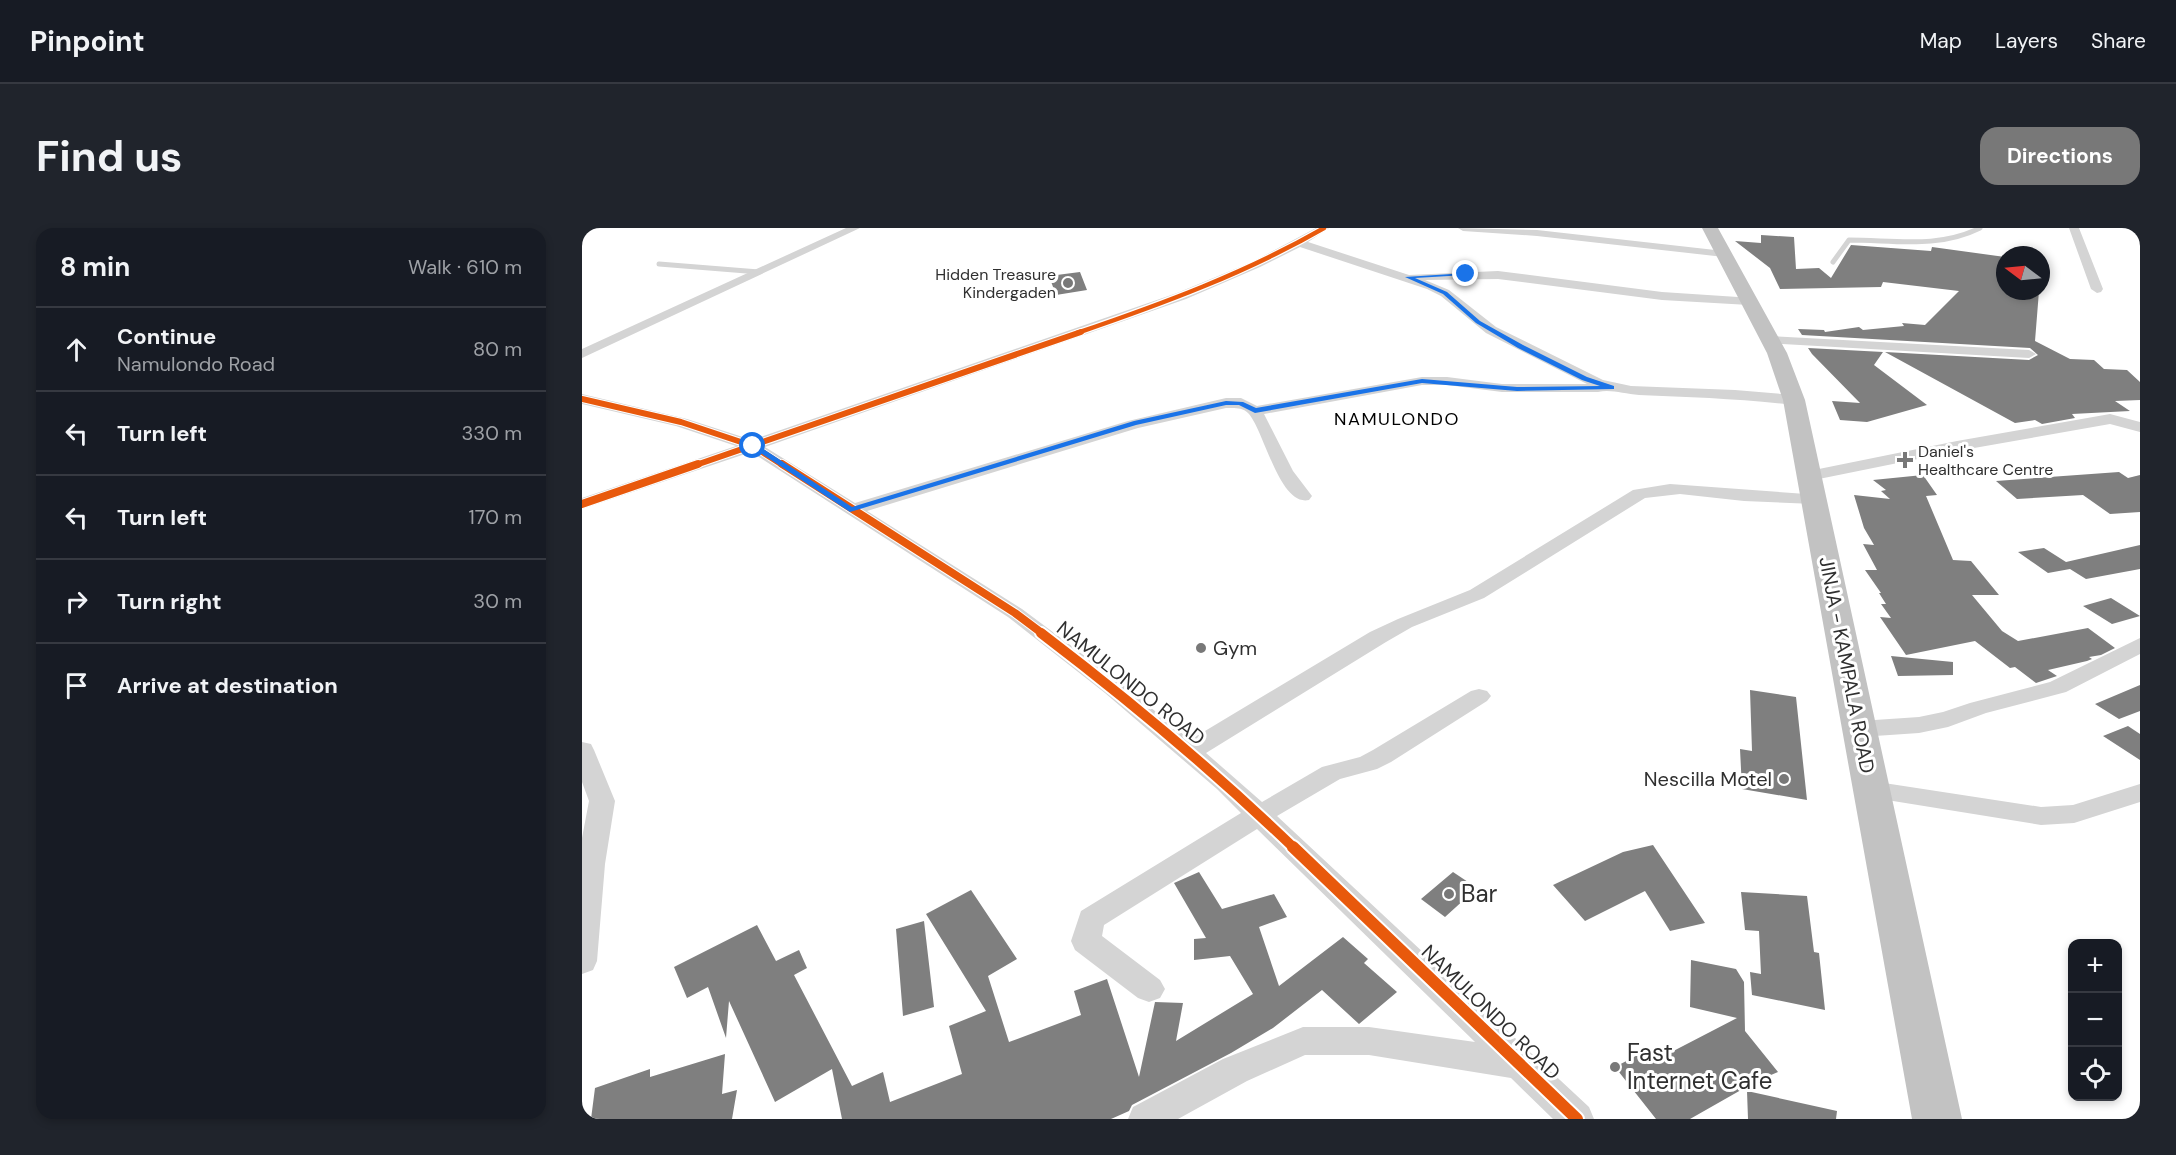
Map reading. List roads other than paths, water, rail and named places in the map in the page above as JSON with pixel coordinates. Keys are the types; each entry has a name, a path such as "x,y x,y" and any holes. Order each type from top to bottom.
{"highway":[{"name":"JINJA - KAMPALA ROAD","path":"1717,241 1770,340 1794,400 1937,1119"}],"street":[{"path":"582,354 855,228"},
{"path":"582,504 753,446 1209,284 1300,243 1323,228"},
{"path":"1462,228 1717,241"},
{"path":"2074,228 2097,289"},
{"path":"1300,243 1408,277 1445,293 1478,322 1584,378 1611,387"},
{"path":"1408,277 1498,275 1662,296 1749,301"},
{"path":"1770,340 2029,354"},
{"path":"1255,411 1422,381 1517,389 1611,387 1794,400"},
{"name":"NAMULONDO ROAD","path":"582,399 681,422 753,446 850,510 1015,613 1113,688 1226,783 1577,1119"},
{"path":"850,510 1166,415 1226,403 1241,403 1255,411 1285,472 1303,496"},
{"path":"1189,752 1378,637 1405,623 1477,594 1639,494 1672,488 1743,496 1812,488 1957,446 2110,419 2140,427"},
{"path":"1860,729 1919,725 1948,719 1978,708 2058,687 2140,645"},
{"path":"1149,989 1086,941 1091,919 1258,815 1331,773 1368,763 1382,756 1479,696"},
{"path":"582,750 602,801 591,864 582,960"},
{"path":"1871,790 2041,816 2061,817 2140,793"},
{"path":"1145,1119 1235,1070 1303,1041 1369,1041 1519,1064"}],"lane":[{"path":"1833,262 1849,240 1946,242 1968,235 1980,228"},
{"path":"659,264 759,272"}],"place":[{"name":"Hidden Treasure Kindergaden","path":"1068,283"},
{"name":"Daniel's Healthcare Centre","path":"1905,460"},
{"name":"Gym","path":"1201,648"},
{"name":"Nescilla Motel","path":"1784,779"},
{"name":"Bar","path":"1449,894"},
{"name":"Fast Internet Cafe","path":"1615,1067"}],"district":[{"name":"NAMULONDO","path":"1397,419"}]}
